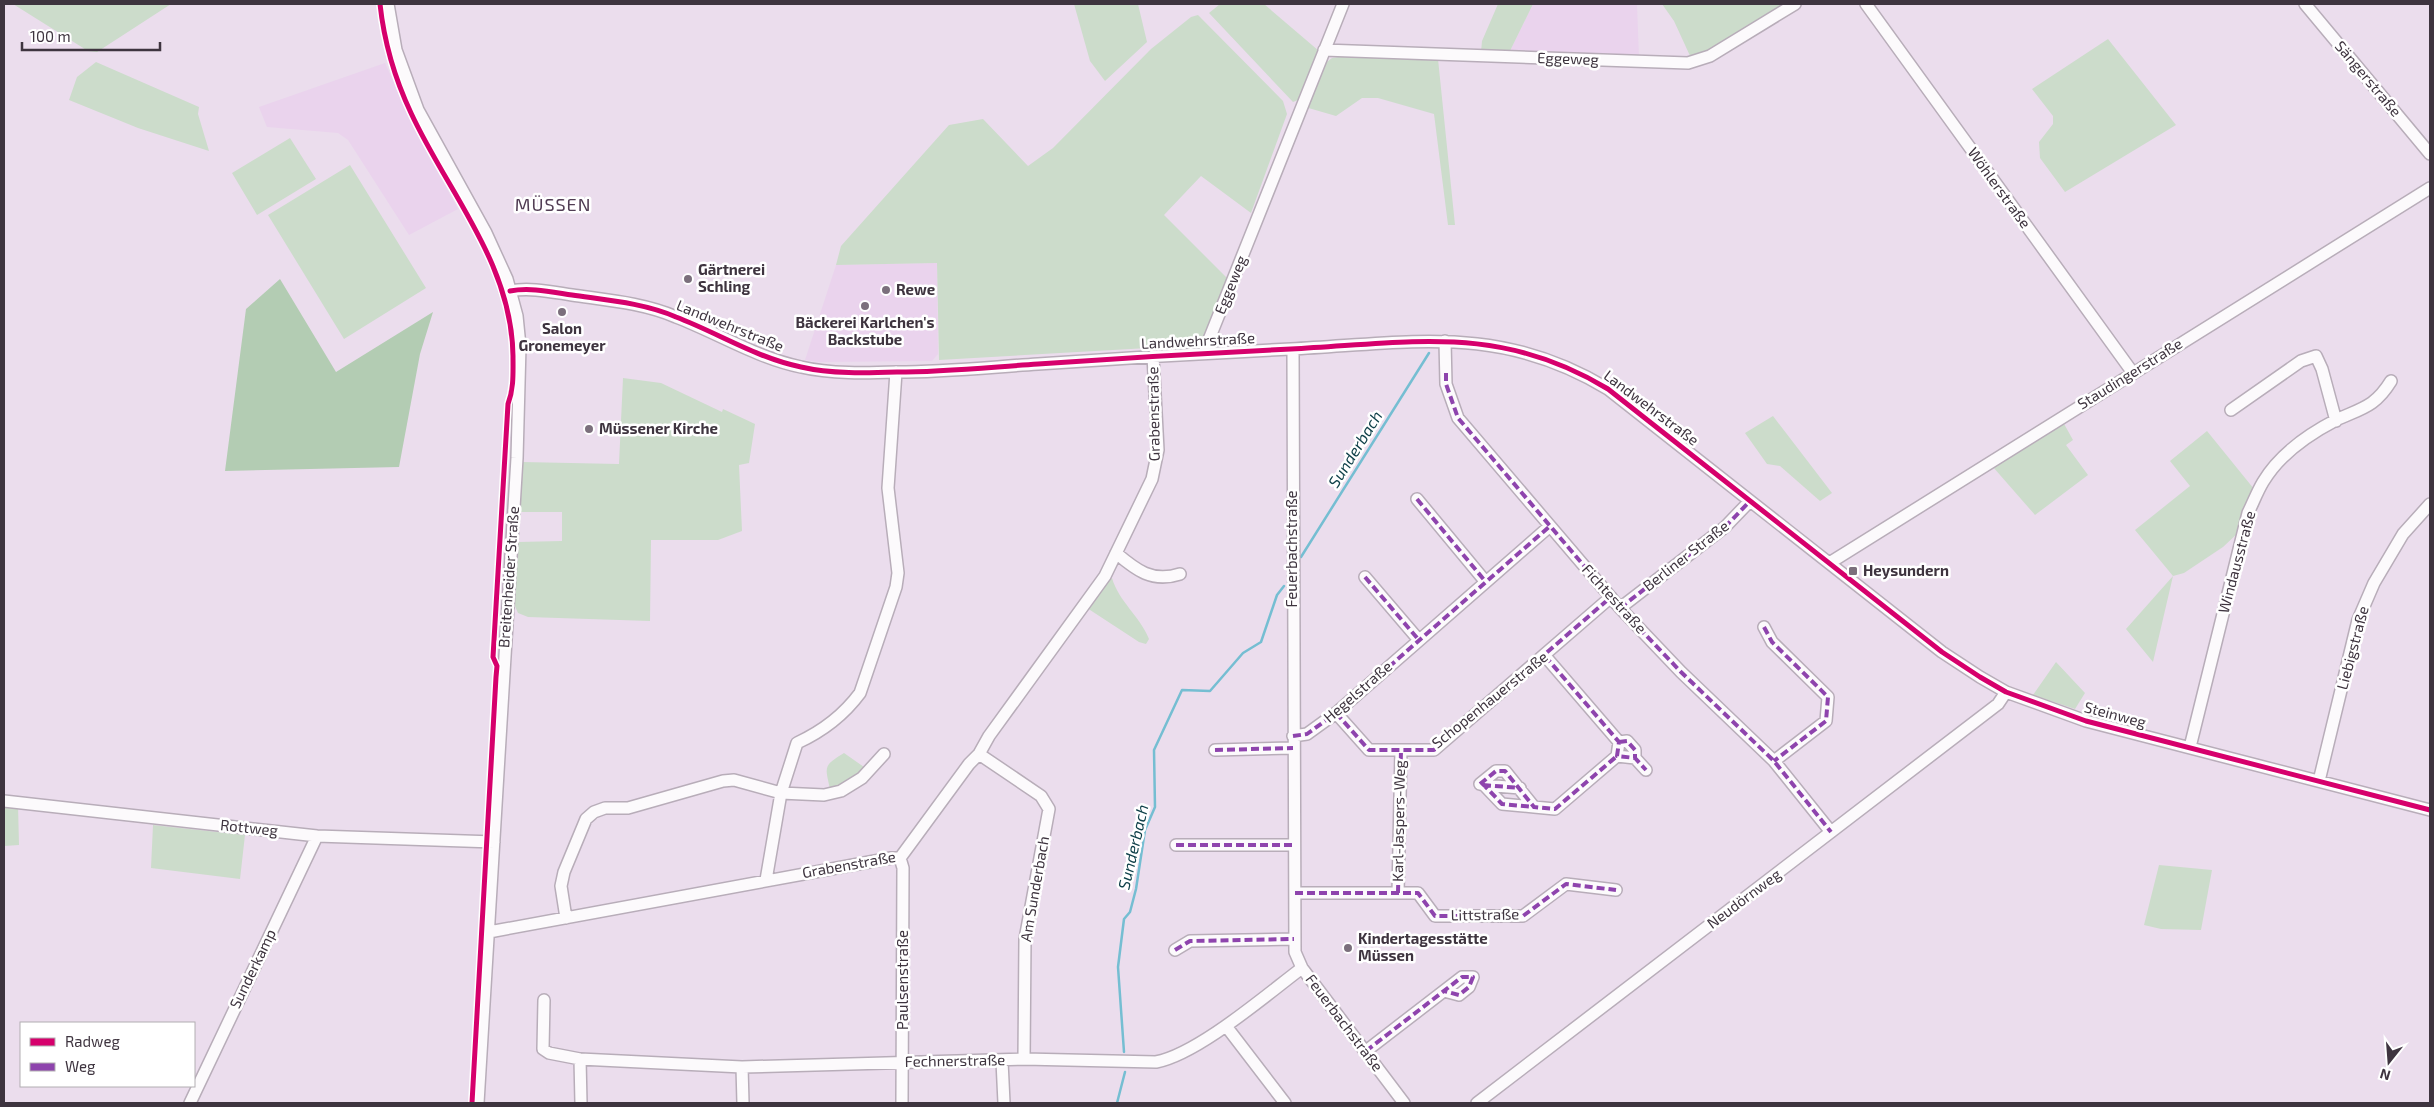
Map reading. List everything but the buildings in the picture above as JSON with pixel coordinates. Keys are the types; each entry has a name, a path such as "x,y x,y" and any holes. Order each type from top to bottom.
{"street":[{"name":"Breitenheider Straße","path":"388,4 396,50 418,110 486,233 498,258 517,316 520,372 478,1103"},
{"name":"Eggeweg","path":"1204,352 1343,4"},
{"name":"Eggeweg","path":"1324,50 1688,63 1710,56 1795,4"},
{"name":"Wöhlerstraße","path":"1866,4 2133,372"},
{"name":"Sängerstraße","path":"2305,4 2430,154"},
{"name":"Staudingerstraße","path":"1831,562 2430,188"},
{"name":"Landwehrstraße","path":"510,291 528,289 653,309 674,316 758,354 802,368 896,372 1204,352 1445,341 1512,348 1582,373 1625,401 1750,501 1831,562"},
{"name":"Fichtestraße","path":"1445,341 1446,384 1458,418 1620,608 1681,672 1774,762 1831,832"},
{"name":"Feuerbachstraße","path":"1293,349 1295,952 1302,968 1404,1103"},
{"name":"Grabenstraße","path":"489,932 766,880 900,858 969,764 979,754 989,736 1105,576 1152,479 1156,464 1158,450 1153,356"},
{"path":"2230,410 2301,361 2316,356 2322,369 2336,420"},
{"path":"766,880 781,793 797,742 835,722 850,708 860,693 896,587 898,573 888,488 896,372"},
{"name":"Windausstraße","path":"2190,747 2248,513 2263,482 2274,466 2303,440 2336,420 2360,411 2381,397 2391,381"},
{"path":"1417,499 1485,581"},
{"name":"Berliner Straße","path":"1620,608 1724,527 1750,501"},
{"name":"Liebigstraße","path":"2319,780 2358,620 2374,583 2403,534 2430,504"},
{"name":"Hegelstraße","path":"1293,736 1307,734 1336,713 1418,639 1550,526"},
{"path":"1116,553 1136,570 1149,575 1166,579 1180,574"},
{"name":"Steinweg","path":"1831,562 1942,652 1980,678 2006,692 2086,721 2430,810"},
{"path":"1365,577 1418,639"},
{"name":"Schopenhauerstraße","path":"1336,713 1369,750 1434,750 1611,597"},
{"path":"1764,626 1772,642 1828,697 1826,721 1774,762"},
{"path":"1534,807 1515,788 1505,771 1496,771 1482,784 1502,804 1555,809 1617,756 1619,742 1545,656"},
{"name":"Neudörnweg","path":"1477,1103 1998,704 2006,692"},
{"path":"1619,742 1627,741 1635,750 1635,758"},
{"path":"1215,750 1293,748"},
{"name":"Karl-Jaspers-Weg","path":"1398,893 1400,750"},
{"path":"566,918 561,886 564,872 586,819 594,812 605,808 628,808 722,781 734,780 781,793 824,795 841,791 862,778 884,754"},
{"name":"Am Sunderbach","path":"979,754 1041,796 1049,809 1025,939 1024,1060"},
{"path":"1617,756 1635,758 1646,770"},
{"path":"1508,805 1515,788"},
{"name":"Rottweg","path":"4,801 317,836 494,842"},
{"name":"Sunderkamp","path":"190,1103 317,836"},
{"path":"1176,845 1294,844"},
{"name":"Paulsenstraße","path":"900,858 903,868 902,1103"},
{"name":"Littstraße","path":"1295,893 1418,893 1435,916 1523,916 1566,884 1616,890"},
{"path":"1175,950 1190,941 1294,939"},
{"name":"Fechnerstraße","path":"544,1000 543,1048 549,1053 580,1059 742,1067 1024,1060 1156,1062 1169,1059 1226,1026 1302,968"},
{"path":"1366,1051 1444,991"},
{"path":"1226,1026 1285,1103"},
{"path":"580,1059 580,1103"},
{"path":"1002,1061 1004,1103"},
{"path":"742,1067 743,1103"}],"shaded area":[{"path":"1533,4 1637,4 1639,58 1509,53"},
{"path":"385,63 421,142 458,209 409,235 348,140 338,133 267,127 259,107"},
{"path":"937,263 938,354 932,361 819,362 805,360 836,265"}],"green space":[{"path":"13,4 171,4 97,52 88,51"},
{"path":"1074,4 1138,4 1147,42 1105,81 1090,61"},
{"path":"1220,4 1264,4 1319,51 1298,100 1293,102 1209,13"},
{"path":"1498,4 1533,4 1509,53 1481,52 1482,41"},
{"path":"1662,4 1787,4 1705,52 1691,58 1674,21"},
{"path":"1198,15 1283,101 1287,114 1251,213 1201,176 1164,215 1229,280 1201,345 939,360 937,263 836,265 841,246 949,125 983,119 1028,166 1053,148 1151,49 1191,17"},
{"path":"2108,39 2176,125 2065,192 2040,158 2039,142 2053,124 2053,116 2032,89"},
{"path":"1345,56 1438,59 1455,225 1448,225 1434,114 1378,98 1362,98 1336,116 1305,107 1324,64 1332,58"},
{"path":"96,62 199,107 198,114 209,151 138,128 69,100 77,77"},
{"path":"290,138 316,179 257,215 232,173"},
{"path":"350,165 426,288 344,339 268,215"},
{"path":"280,279 336,372 433,312 420,354 399,467 225,471 246,309"},
{"path":"623,378 661,383 722,412 723,409 755,424 749,463 739,465 742,531 718,540 651,540 650,621 528,617 518,613 514,604 518,542 562,541 562,512 520,512 522,462 619,464"},
{"path":"1773,416 1832,493 1820,501 1780,466 1767,464 1745,433"},
{"path":"2063,422 2073,440 2066,445 2088,475 2035,515 1993,467"},
{"path":"2207,431 2254,489 2239,532 2223,547 2184,573 2173,576 2135,530 2190,486 2170,461"},
{"path":"2173,576 2153,662 2126,629"},
{"path":"1112,578 1119,594 1145,631 1149,639 1146,644 1139,642 1087,608 1104,582"},
{"path":"2056,662 2085,693 2075,709 2033,695"},
{"path":"844,753 864,767 849,782 830,789 827,767"},
{"path":"4,804 18,805 19,845 4,846"},
{"path":"153,825 245,835 240,879 151,868"},
{"path":"2159,865 2212,870 2201,930 2161,929 2144,925"}],"waterway":[{"name":"Sunderbach","path":"1301,557 1429,353"},
{"name":"Sunderbach","path":"1124,1052 1118,967 1124,919 1130,912 1136,889 1145,830 1155,807 1154,750 1182,690 1210,691 1243,653 1261,642 1277,595 1284,586"},
{"name":"Sunderbach","path":"1117,1103 1125,1072"}],"marked path":[{"path":"1446,373 1446,384 1458,418 1620,608 1681,672 1774,761 1831,832"},
{"path":"1417,499 1485,581"},
{"path":"1620,608 1725,527 1750,501"},
{"path":"1293,736 1307,734 1336,713 1550,526"},
{"path":"1365,577 1418,639"},
{"path":"1336,713 1369,750 1434,750 1611,597"},
{"path":"1764,627 1772,642 1828,697 1826,721 1774,761"},
{"path":"1545,656 1619,742 1617,756 1635,758 1646,770"},
{"path":"1619,742 1627,741 1635,750 1635,758"},
{"path":"1215,750 1293,748"},
{"path":"1398,893 1401,750"},
{"path":"1480,784 1496,771 1505,771 1534,807 1555,809 1617,756"},
{"path":"1482,783 1502,804 1534,807"},
{"path":"1483,785 1520,788"},
{"path":"1176,845 1294,845"},
{"path":"1295,893 1418,893 1435,916 1523,916 1566,884 1616,890"},
{"path":"1175,950 1190,941 1294,939"},
{"path":"1366,1051 1462,977 1473,977 1469,987 1459,995 1444,991"}],"cycle path":[{"path":"380,4 387,46 405,100 426,143 476,230 502,290 510,322 513,356 512,386 508,404 493,657 497,666 472,1103"},
{"path":"510,291 541,290 651,308 692,323 769,358 801,367 836,372 915,372 1375,343 1453,342 1491,346 1529,354 1568,368 1608,389 1942,652 2006,692 2086,721 2430,810"}],"place":[{"name":"Gärtnerei Schling","path":"688,279"},
{"name":"Rewe","path":"886,290"},
{"name":"Bäckerei Karlchen's Backstube","path":"865,306"},
{"name":"Salon Gronemeyer","path":"562,312"},
{"name":"Müssener Kirche","path":"589,429"},
{"name":"Heysundern","path":"1853,571"},
{"name":"Kindertagesstätte Müssen","path":"1348,948"}],"district":[{"name":"MÜSSEN","path":"553,205"}]}
